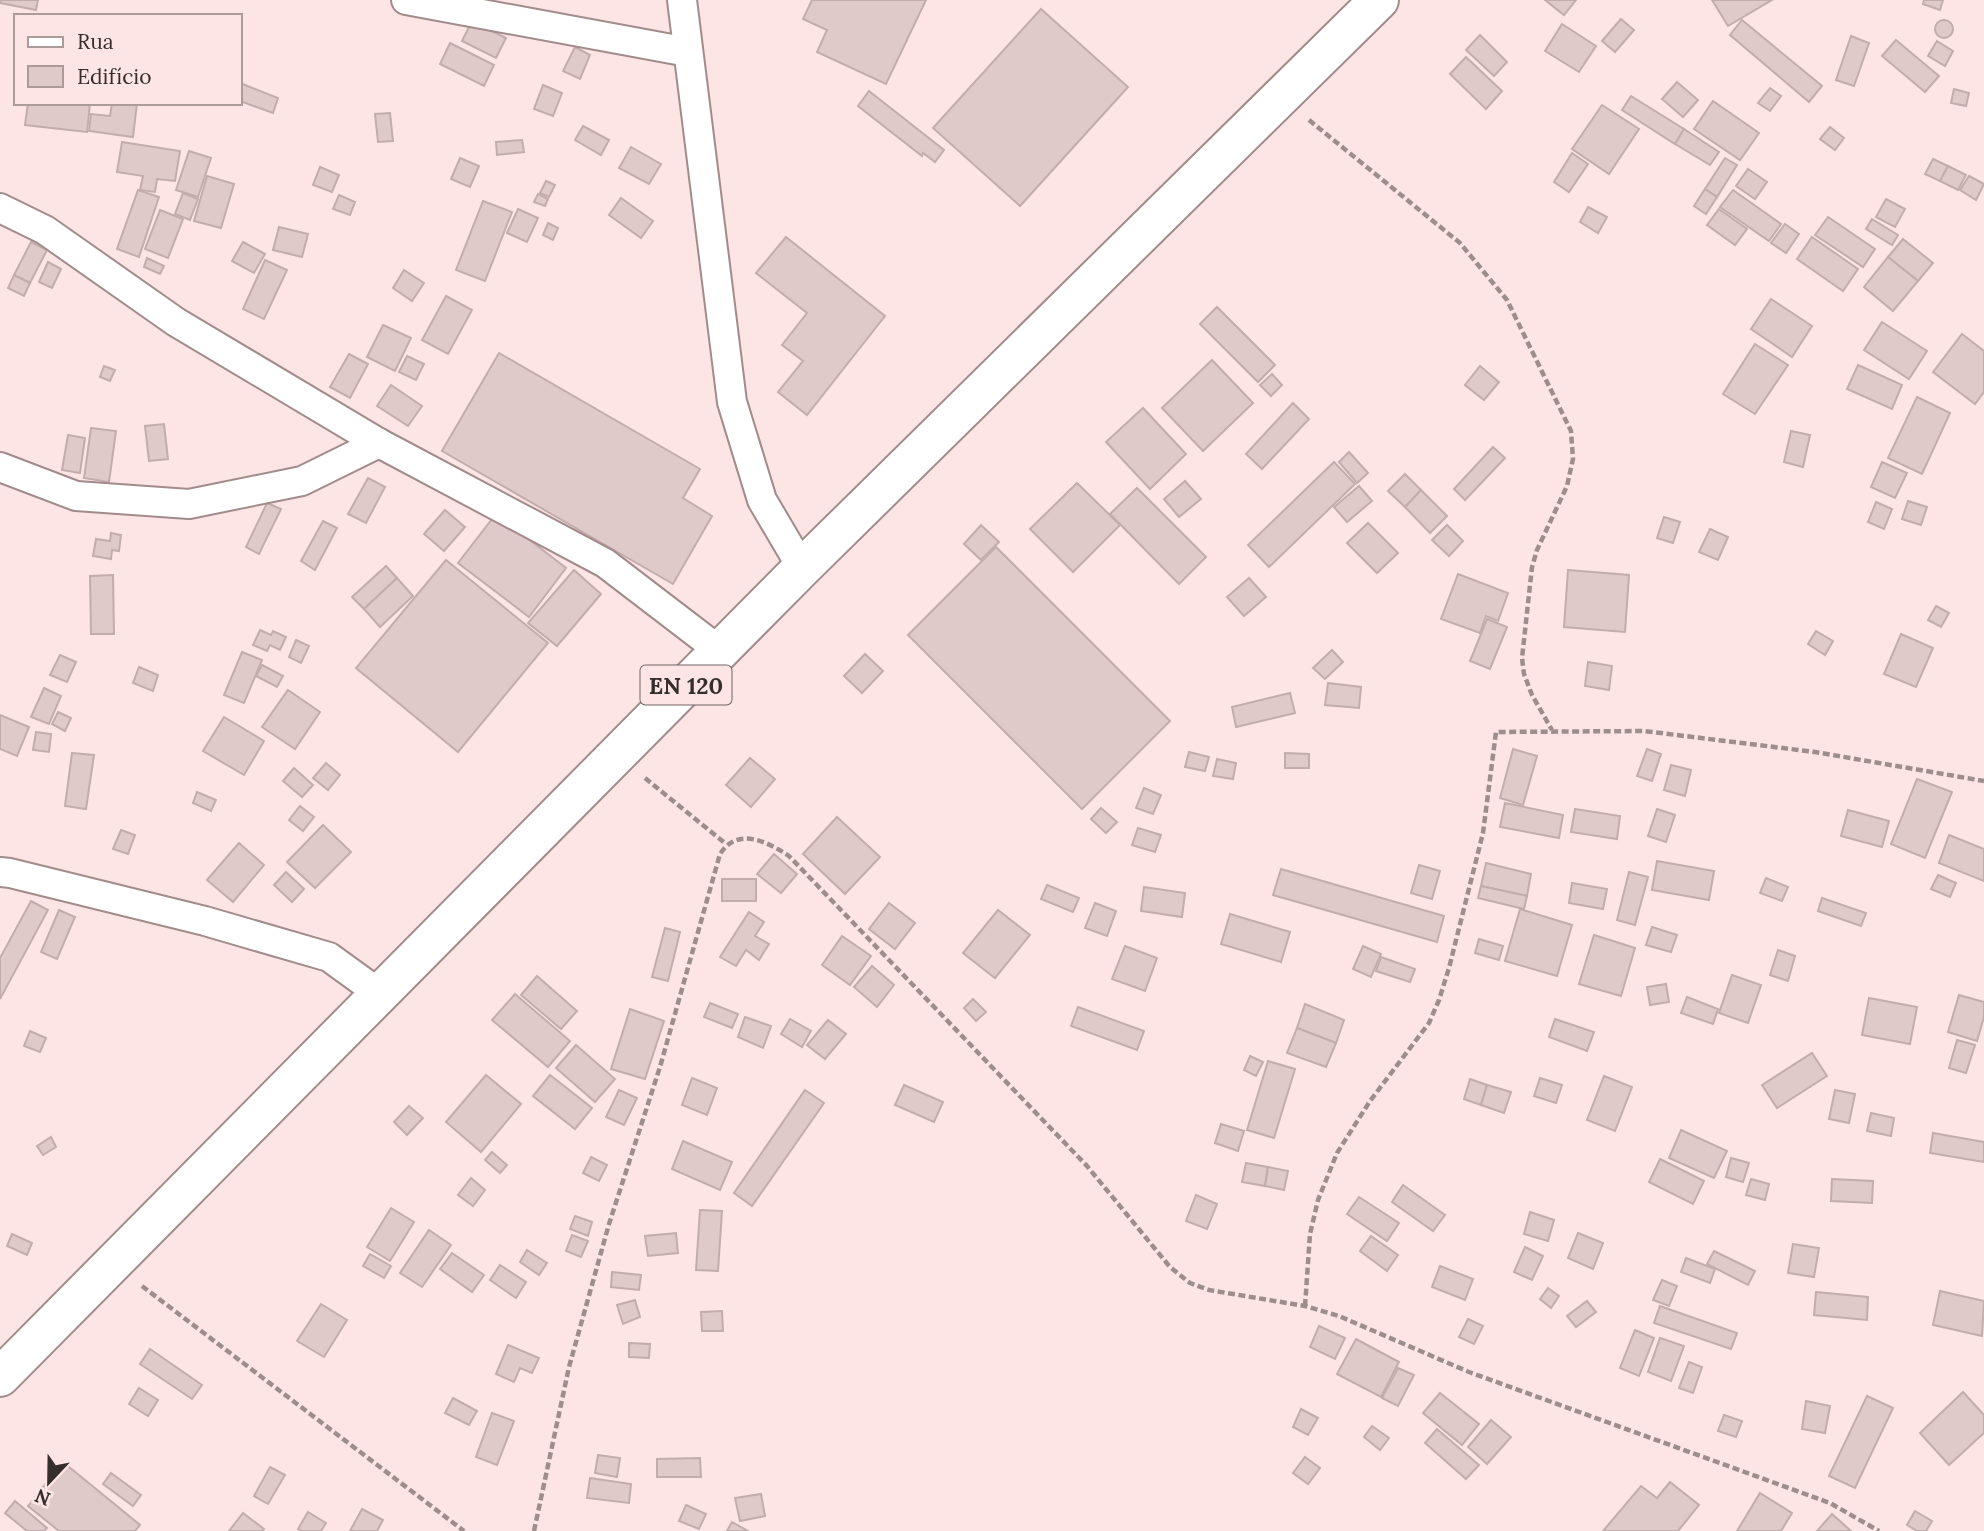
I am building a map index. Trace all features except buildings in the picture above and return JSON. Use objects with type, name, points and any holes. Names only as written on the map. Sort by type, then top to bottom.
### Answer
[{"type":"main road","name":"EN 120","points":[[0,1377],[802,568],[1380,0]]},
{"type":"street","points":[[406,0],[688,52]]},
{"type":"street","points":[[682,0],[732,402],[762,500],[802,568]]},
{"type":"street","points":[[0,208],[45,230],[176,322],[379,443],[605,563],[720,651]]},
{"type":"street","points":[[0,467],[76,496],[189,504],[302,481],[379,443]]},
{"type":"street","points":[[0,872],[205,921],[329,957],[380,994]]},
{"type":"path","points":[[1282,98],[1460,243],[1507,300],[1571,430],[1573,459],[1567,486],[1532,566],[1522,658],[1524,674],[1532,695],[1553,731]]},
{"type":"path","points":[[1305,1306],[1310,1234],[1318,1200],[1337,1153],[1370,1101],[1422,1034],[1439,1000],[1483,832],[1496,732],[1644,731],[1815,752],[1984,781]]},
{"type":"path","points":[[617,755],[726,844]]},
{"type":"path","points":[[534,1531],[569,1367],[609,1224],[660,1067],[720,854],[726,844],[739,839],[754,839],[772,844],[789,856],[1087,1166],[1170,1267],[1190,1283],[1209,1290],[1305,1306],[1339,1317],[1469,1372],[1830,1503],[1880,1531]]},
{"type":"path","points":[[113,1264],[464,1531]]}]
